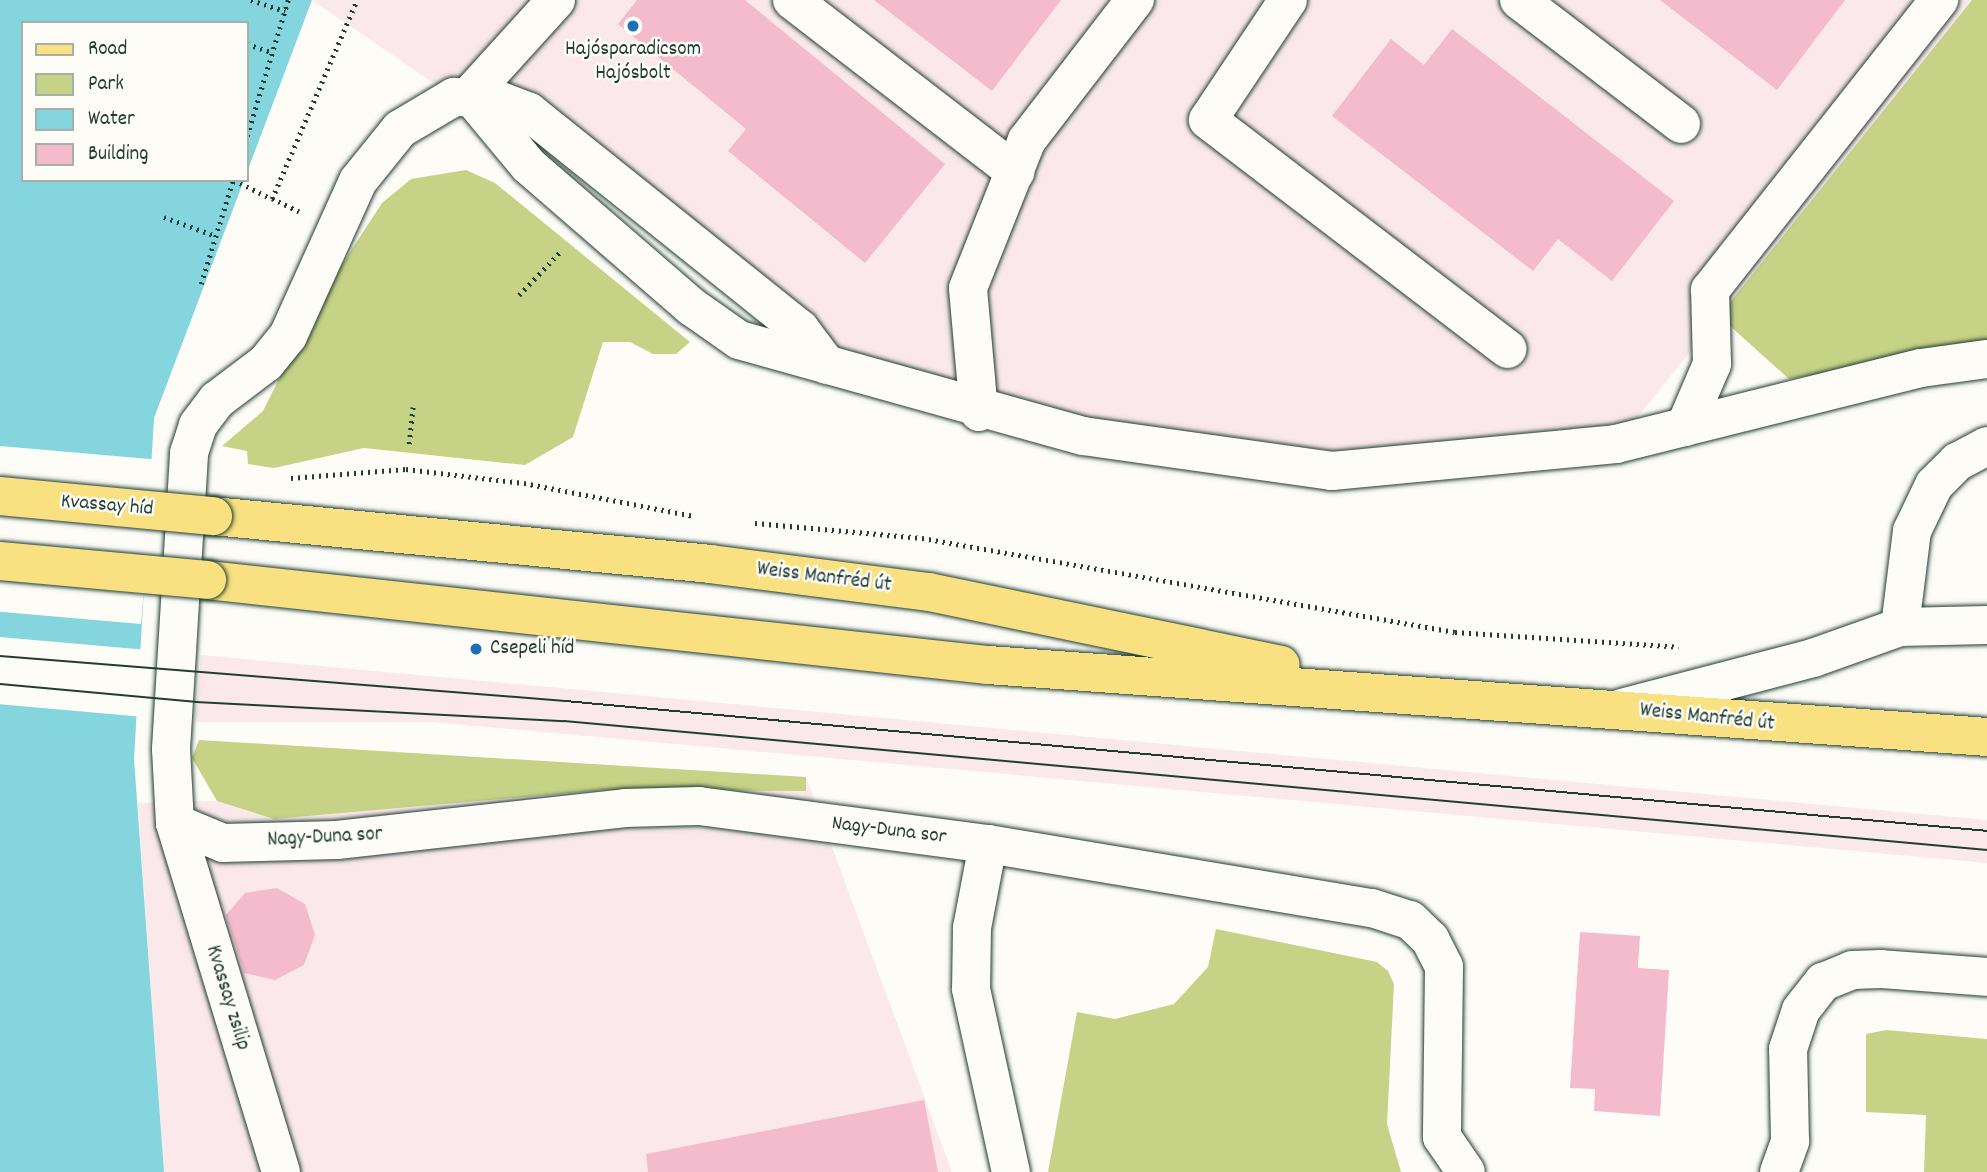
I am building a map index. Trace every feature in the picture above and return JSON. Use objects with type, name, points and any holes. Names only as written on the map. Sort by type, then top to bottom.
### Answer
[{"type":"main road","name":"Kvassay híd","points":[[0,496],[213,516]]},
{"type":"main road","name":"Weiss Manfréd út","points":[[213,516],[710,564],[929,592],[1427,695]]},
{"type":"main road","name":"Weiss Manfréd út","points":[[0,561],[208,580],[988,665],[1987,737]]},
{"type":"lane","points":[[470,94],[556,0]]},
{"type":"lane","points":[[792,0],[1015,172]]},
{"type":"lane","points":[[979,412],[968,288],[1027,140],[1135,0]]},
{"type":"lane","points":[[1288,0],[1208,120],[1507,349]]},
{"type":"lane","points":[[1519,0],[1681,124]]},
{"type":"lane","points":[[1685,427],[1712,364],[1710,290],[1939,0]]},
{"type":"lane","points":[[470,94],[529,166],[739,340],[979,412],[1083,436],[1332,471],[1616,444],[1921,368],[1987,359]]},
{"type":"lane","points":[[470,94],[529,112],[800,329],[827,366]]},
{"type":"lane","name":"Kvassay zsilip","points":[[281,1172],[175,823],[171,749],[189,453],[198,425],[217,400],[266,363],[288,335],[358,181],[400,129],[454,97],[470,94]]},
{"type":"lane","points":[[1900,627],[1912,531],[1934,485],[1957,462],[1987,446]]},
{"type":"lane","points":[[1620,709],[1813,658],[1900,627],[1987,625]]},
{"type":"lane","name":"Nagy-Duna sor","points":[[175,823],[223,842],[337,840],[625,808],[699,806],[988,844],[1371,908],[1410,920],[1430,939],[1444,967],[1438,1101],[1442,1137],[1466,1172]]},
{"type":"lane","points":[[988,844],[972,928],[971,989],[1011,1172]]},
{"type":"lane","points":[[1779,1172],[1790,1141],[1788,1049],[1801,1010],[1823,982],[1852,970],[1881,969],[1987,977]]},
{"type":"path","points":[[251,0],[285,11]]},
{"type":"path","points":[[248,133],[288,0]]},
{"type":"path","points":[[272,199],[357,0]]},
{"type":"path","points":[[248,44],[272,52]]},
{"type":"path","points":[[201,284],[232,182]]},
{"type":"path","points":[[237,182],[334,231]]},
{"type":"path","points":[[164,217],[216,236]]},
{"type":"path","points":[[519,295],[590,219]]},
{"type":"path","points":[[409,444],[413,407]]},
{"type":"path","points":[[281,479],[406,469],[524,483],[702,518]]},
{"type":"path","points":[[743,522],[936,540],[1455,632],[1685,647]]},
{"type":"shaded area","points":[[312,0],[1972,0],[1616,444],[1332,471],[827,365],[529,112],[454,97]]},
{"type":"shaded area","points":[[201,655],[1987,820],[1987,863],[433,722],[195,722]]},
{"type":"shaded area","points":[[806,777],[952,1172],[164,1172],[138,803],[217,801],[274,819],[604,790],[806,791]]},
{"type":"green space","points":[[1972,0],[1987,0],[1987,346],[1789,379],[1719,316]]},
{"type":"green space","points":[[466,170],[495,183],[690,342],[676,354],[653,354],[630,342],[603,342],[573,437],[525,465],[364,448],[274,468],[248,464],[247,451],[222,446],[263,411],[317,303],[382,203],[411,179]]},
{"type":"green space","points":[[199,740],[806,777],[806,791],[604,790],[274,819],[217,801],[192,758]]},
{"type":"green space","points":[[1216,929],[1377,962],[1388,971],[1394,984],[1387,1124],[1401,1172],[1048,1172],[1077,1012],[1115,1019],[1174,1004],[1208,967]]},
{"type":"green space","points":[[1886,1030],[1987,1039],[1987,1172],[1924,1172],[1926,1115],[1866,1112],[1866,1034]]},
{"type":"water","points":[[0,0],[312,0],[248,169],[248,21],[21,21],[21,182],[243,182],[154,418],[134,759],[164,1172],[0,1172]]},
{"type":"pier","points":[[0,446],[155,460],[141,624],[0,612]]},
{"type":"pier","points":[[0,637],[144,650],[139,716],[0,704]]},
{"type":"building","points":[[637,0],[745,0],[945,164],[865,263],[728,151],[746,129],[618,24]]},
{"type":"building","points":[[874,0],[1061,0],[992,91]]},
{"type":"building","points":[[1660,0],[1845,0],[1777,90]]},
{"type":"building","points":[[1452,29],[1674,201],[1612,281],[1558,239],[1533,271],[1332,116],[1391,39],[1424,65]]},
{"type":"building","points":[[277,888],[305,904],[315,935],[304,965],[275,980],[244,973],[226,915],[245,893]]},
{"type":"building","points":[[1580,932],[1640,936],[1638,968],[1669,970],[1660,1116],[1594,1111],[1595,1089],[1570,1088]]},
{"type":"building","points":[[924,1100],[938,1172],[648,1172],[646,1154]]},
{"type":"tram line","points":[[0,656],[565,701],[1987,831]]},
{"type":"tram line","points":[[0,684],[197,702],[564,721],[1987,850]]},
{"type":"place","name":"Hajósparadicsom Hajósbolt","points":[[633,26]]},
{"type":"place","name":"Csepeli híd","points":[[476,649]]}]
